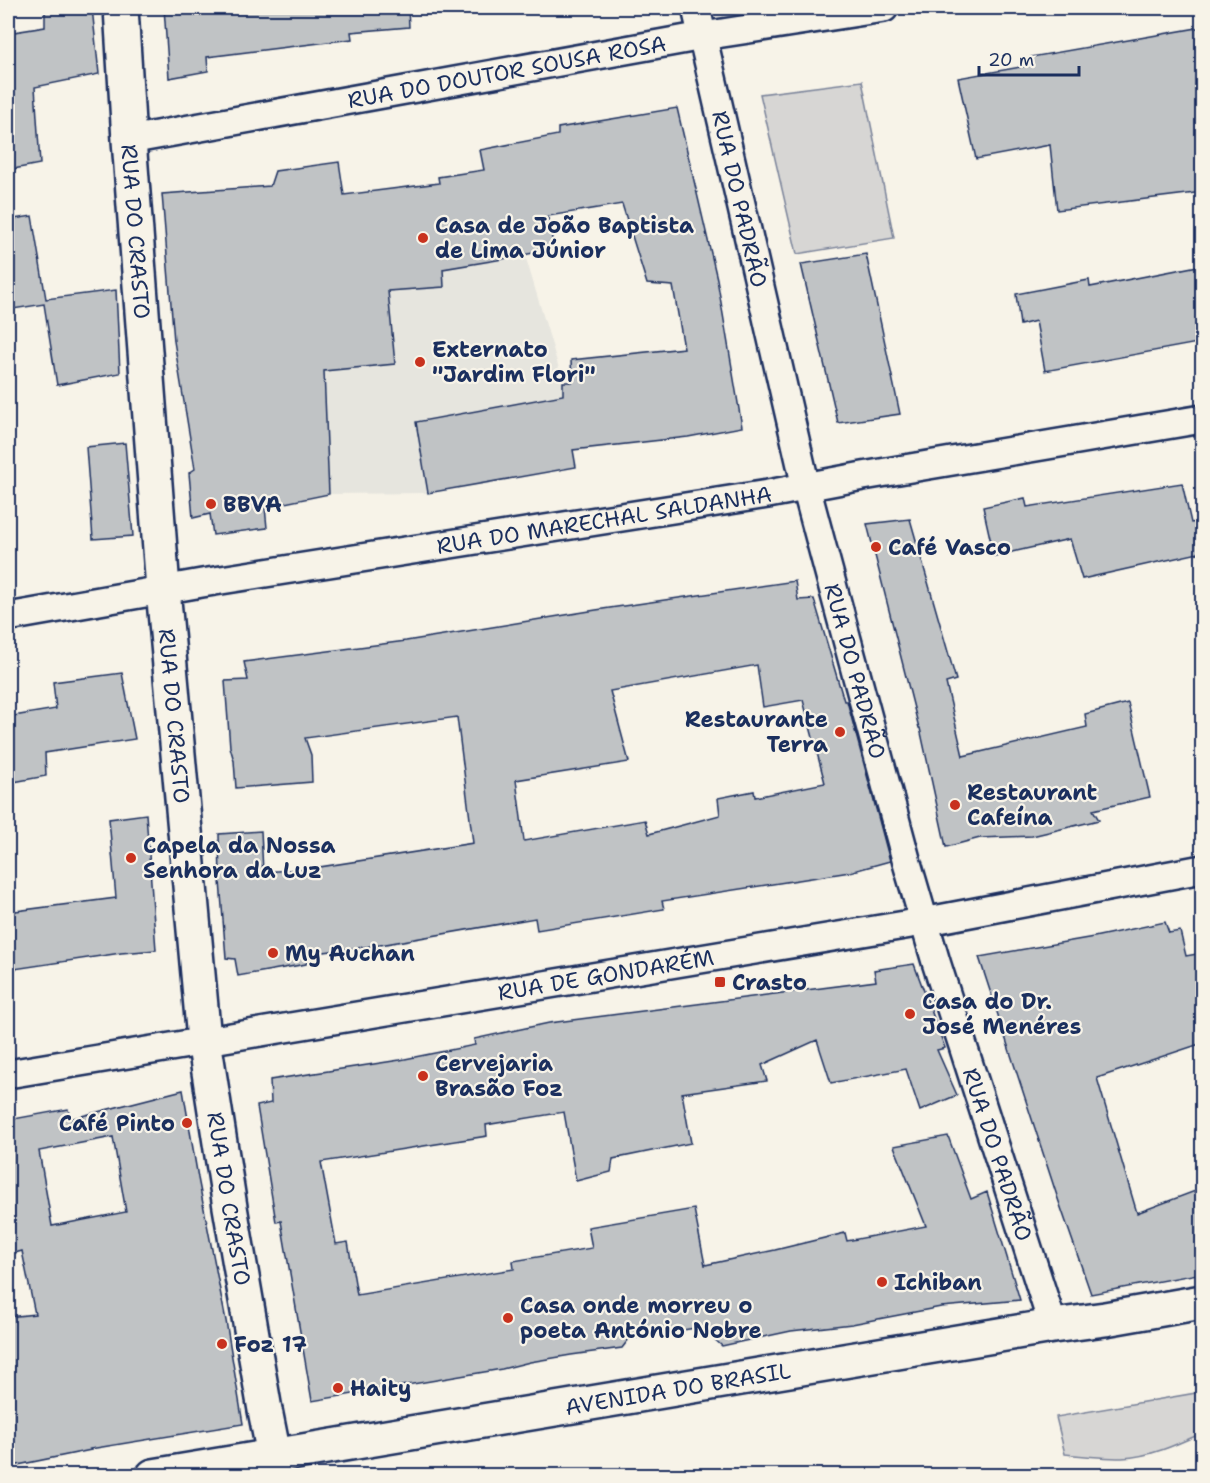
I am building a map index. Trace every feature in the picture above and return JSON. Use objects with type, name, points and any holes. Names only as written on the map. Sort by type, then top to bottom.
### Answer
[{"type":"street","name":"RUA DO CRASTO","points":[[121,8],[163,589],[204,1040],[236,1241],[274,1455]]},
{"type":"street","name":"RUA DO PADRÃO","points":[[696,8],[806,487],[923,922],[1053,1326]]},
{"type":"street","name":"RUA DO DOUTOR SOUSA ROSA","points":[[129,140],[703,36],[884,8]]},
{"type":"street","name":"RUA DO MARECHAL SALDANHA","points":[[8,617],[163,589],[806,487],[1203,420]]},
{"type":"street","name":"RUA DE GONDARÉM","points":[[8,1074],[923,922],[1203,869]]},
{"type":"street","name":"AVENIDA DO BRASIL","points":[[153,1476],[1203,1302]]},
{"type":"shaded area","points":[[862,81],[894,238],[797,254],[760,94]]},
{"type":"shaded area","name":"Externato \"Jardim Flori\"","points":[[525,255],[563,382],[563,395],[416,422],[428,493],[329,494],[295,500],[281,342],[387,280]]},
{"type":"shaded area","points":[[1202,1392],[1202,1433],[1164,1449],[1132,1457],[1108,1458],[1065,1454],[1056,1417]]},
{"type":"building","points":[[45,8],[92,8],[99,74],[35,87],[40,164],[8,170],[8,33],[45,27]]},
{"type":"building","points":[[164,8],[408,8],[409,27],[351,32],[352,39],[207,57],[208,71],[169,78]]},
{"type":"building","points":[[1203,27],[1203,192],[1057,210],[1050,145],[976,159],[958,78],[1032,65],[1031,57]]},
{"type":"building","points":[[677,108],[717,279],[742,427],[688,437],[573,450],[576,467],[428,493],[416,422],[563,395],[563,382],[572,382],[571,360],[684,348],[673,286],[647,284],[622,204],[548,216],[554,249],[443,269],[444,287],[388,291],[395,364],[324,371],[329,494],[265,507],[267,528],[213,535],[210,514],[193,518],[189,473],[195,469],[174,341],[162,194],[270,186],[275,171],[339,162],[344,195],[439,183],[438,177],[484,170],[480,150],[558,135],[558,128]]},
{"type":"building","points":[[32,216],[46,299],[116,290],[120,373],[57,385],[44,304],[13,309],[11,299],[8,299],[8,220]]},
{"type":"building","points":[[866,254],[900,414],[838,423],[801,264]]},
{"type":"building","points":[[1203,265],[1203,342],[1045,371],[1036,321],[1020,325],[1016,294],[1089,280],[1090,287]]},
{"type":"building","points":[[125,443],[133,536],[93,539],[86,447]]},
{"type":"building","points":[[1182,483],[1191,523],[1203,521],[1203,552],[1082,579],[1070,539],[994,556],[983,507],[1025,498],[1027,507]]},
{"type":"building","points":[[910,519],[956,680],[946,683],[963,756],[1087,727],[1085,714],[1128,703],[1150,797],[1093,810],[1099,820],[1032,836],[980,838],[946,847],[920,728],[867,524]]},
{"type":"building","points":[[795,581],[798,600],[814,599],[844,701],[847,701],[890,861],[850,872],[662,901],[664,909],[537,930],[535,918],[380,945],[308,954],[306,964],[238,976],[235,959],[226,958],[219,834],[261,831],[263,872],[320,868],[473,843],[457,717],[305,738],[311,755],[312,782],[236,788],[225,681],[248,680],[244,662],[406,641]],"holes":[[[757,665],[763,707],[803,700],[825,783],[755,797],[754,791],[718,798],[720,815],[649,834],[645,820],[524,841],[516,780],[629,762],[610,691]]]},
{"type":"building","points":[[122,673],[135,739],[45,753],[46,776],[8,783],[8,717],[56,709],[53,682]]},
{"type":"building","points":[[146,814],[156,950],[8,970],[8,912],[116,898],[109,819]]},
{"type":"building","points":[[1165,922],[1169,933],[1180,931],[1186,956],[1203,953],[1203,1043],[1097,1078],[1137,1213],[1203,1188],[1203,1273],[1091,1294],[979,957]]},
{"type":"building","points":[[914,964],[945,1048],[937,1050],[957,1095],[920,1111],[906,1069],[831,1083],[817,1040],[762,1065],[767,1081],[682,1093],[691,1143],[613,1159],[611,1172],[576,1181],[564,1112],[486,1125],[487,1136],[321,1162],[336,1244],[348,1242],[357,1295],[514,1269],[513,1261],[592,1248],[588,1227],[694,1209],[705,1265],[845,1233],[847,1241],[926,1226],[894,1146],[948,1136],[971,1199],[987,1192],[1020,1300],[941,1307],[852,1324],[791,1331],[722,1346],[701,1327],[629,1339],[622,1348],[312,1401],[281,1221],[276,1222],[257,1106],[271,1103],[270,1080],[400,1060],[475,1045],[474,1039],[549,1023],[876,981],[874,970]]},
{"type":"building","points":[[183,1090],[243,1424],[90,1449],[8,1467],[8,1317],[35,1314],[22,1251],[8,1255],[8,1120],[68,1109],[70,1119]],"holes":[[[113,1137],[126,1212],[52,1226],[39,1151]]]},
{"type":"place","name":"Casa de João Baptista de Lima Júnior","points":[[423,238]]},
{"type":"place","name":"Externato \"Jardim Flori\"","points":[[420,362]]},
{"type":"place","name":"BBVA","points":[[211,504]]},
{"type":"place","name":"Café Vasco","points":[[876,547]]},
{"type":"place","name":"Restaurante Terra","points":[[840,732]]},
{"type":"place","name":"Restaurant Cafeína","points":[[955,805]]},
{"type":"place","name":"Capela da Nossa Senhora da Luz","points":[[131,858]]},
{"type":"place","name":"My Auchan","points":[[273,953]]},
{"type":"place","name":"Crasto","points":[[720,982]]},
{"type":"place","name":"Casa do Dr. José Menéres","points":[[910,1014]]},
{"type":"place","name":"Cervejaria Brasão Foz","points":[[423,1076]]},
{"type":"place","name":"Café Pinto","points":[[187,1123]]},
{"type":"place","name":"Ichiban","points":[[882,1282]]},
{"type":"place","name":"Casa onde morreu o poeta António Nobre","points":[[508,1318]]},
{"type":"place","name":"Foz 17","points":[[222,1344]]},
{"type":"place","name":"Haity","points":[[338,1388]]}]
